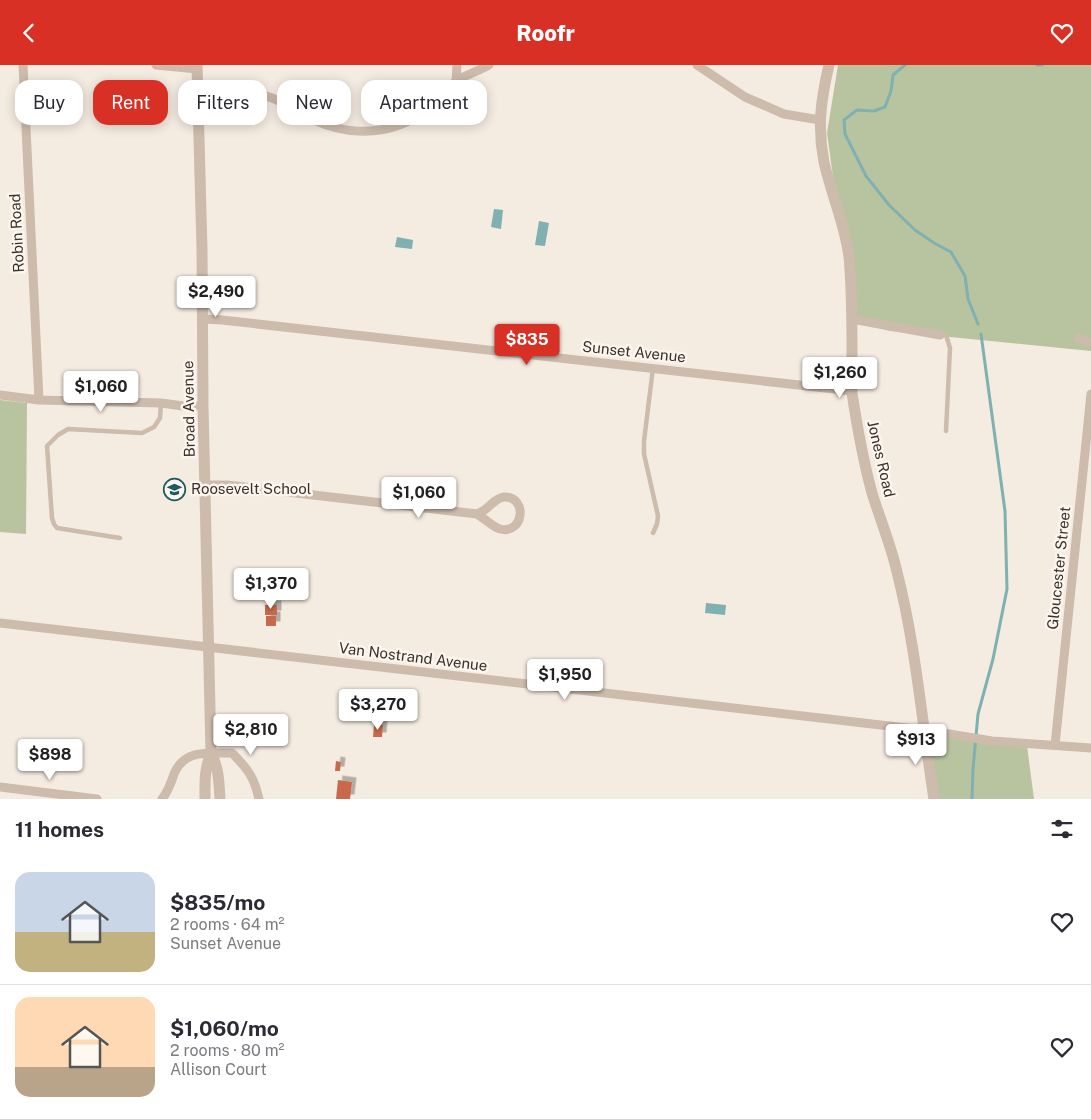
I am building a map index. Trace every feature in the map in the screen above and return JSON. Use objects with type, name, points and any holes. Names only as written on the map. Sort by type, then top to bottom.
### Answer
[{"type":"street","name":"Robin Road","points":[[23,65],[39,399]]},
{"type":"street","points":[[156,65],[197,67]]},
{"type":"street","points":[[456,80],[457,65]]},
{"type":"street","points":[[458,80],[489,65]]},
{"type":"street","points":[[697,65],[745,97],[776,111],[820,120]]},
{"type":"street","name":"Jones Road","points":[[829,65],[822,97],[820,135],[824,162],[846,237],[849,257],[852,319],[852,391],[863,455],[873,494],[886,531],[906,611],[934,799]]},
{"type":"street","name":"Broad Avenue","points":[[197,67],[197,80]]},
{"type":"street","points":[[267,96],[316,121],[349,131],[386,129],[400,125]]},
{"type":"street","name":"Broad Avenue","points":[[198,125],[212,753],[217,766],[220,799]]},
{"type":"street","name":"Sunset Avenue","points":[[203,319],[852,391]]},
{"type":"street","points":[[852,319],[940,335]]},
{"type":"street","points":[[1078,339],[1091,342]]},
{"type":"street","name":"Gloucester Street","points":[[1054,745],[1091,394]]},
{"type":"street","points":[[0,395],[39,399],[203,406]]},
{"type":"street","points":[[205,485],[227,485],[477,514],[496,528],[505,530],[518,523],[521,513],[514,500],[504,497],[477,514]]},
{"type":"street","name":"Van Nostrand Avenue","points":[[0,623],[924,730],[983,740],[1091,749]]},
{"type":"street","points":[[162,799],[167,792],[176,769],[182,762],[190,756],[212,753],[232,753],[251,775],[259,799]]},
{"type":"street","name":"Broad Avenue","points":[[205,799],[204,774],[212,753]]},
{"type":"street","points":[[0,787],[97,799]]},
{"type":"lane","points":[[940,335],[946,335],[950,348],[946,431]]},
{"type":"lane","points":[[652,533],[657,524],[658,516],[644,454],[644,441],[653,368]]},
{"type":"lane","points":[[120,538],[57,528],[52,518],[47,446],[58,435],[68,429],[142,433],[154,427],[160,418],[161,403]]},
{"type":"green space","points":[[838,65],[1091,65],[1091,351],[890,331],[853,322],[827,133]]},
{"type":"green space","points":[[0,400],[27,403],[26,534],[0,532]]},
{"type":"green space","points":[[921,731],[1027,746],[1034,799],[934,799]]},
{"type":"water","points":[[494,209],[503,210],[501,229],[491,227]]},
{"type":"water","points":[[539,221],[549,223],[545,246],[535,245]]},
{"type":"water","points":[[397,237],[413,240],[412,249],[395,247]]},
{"type":"water","points":[[706,603],[726,605],[725,615],[705,613]]},
{"type":"building","points":[[286,589],[287,599],[277,599],[277,590]]},
{"type":"building","points":[[265,605],[277,605],[277,615],[265,615]]},
{"type":"building","points":[[266,616],[276,616],[276,626],[266,626]]},
{"type":"building","points":[[374,725],[383,725],[382,737],[373,737]]},
{"type":"building","points":[[336,761],[341,762],[340,771],[335,771]]},
{"type":"building","points":[[338,780],[352,782],[350,799],[336,799]]},
{"type":"waterway","points":[[905,65],[893,75],[891,91],[885,107],[874,111],[857,110],[844,120],[845,134],[866,176],[889,205],[915,230],[951,252],[965,276],[968,299],[978,324]]},
{"type":"waterway","points":[[1037,65],[1042,65]]},
{"type":"waterway","points":[[972,799],[978,714],[993,659],[1007,589],[1005,511],[981,334]]},
{"type":"place","name":"Roosevelt School","points":[[175,489]]}]
